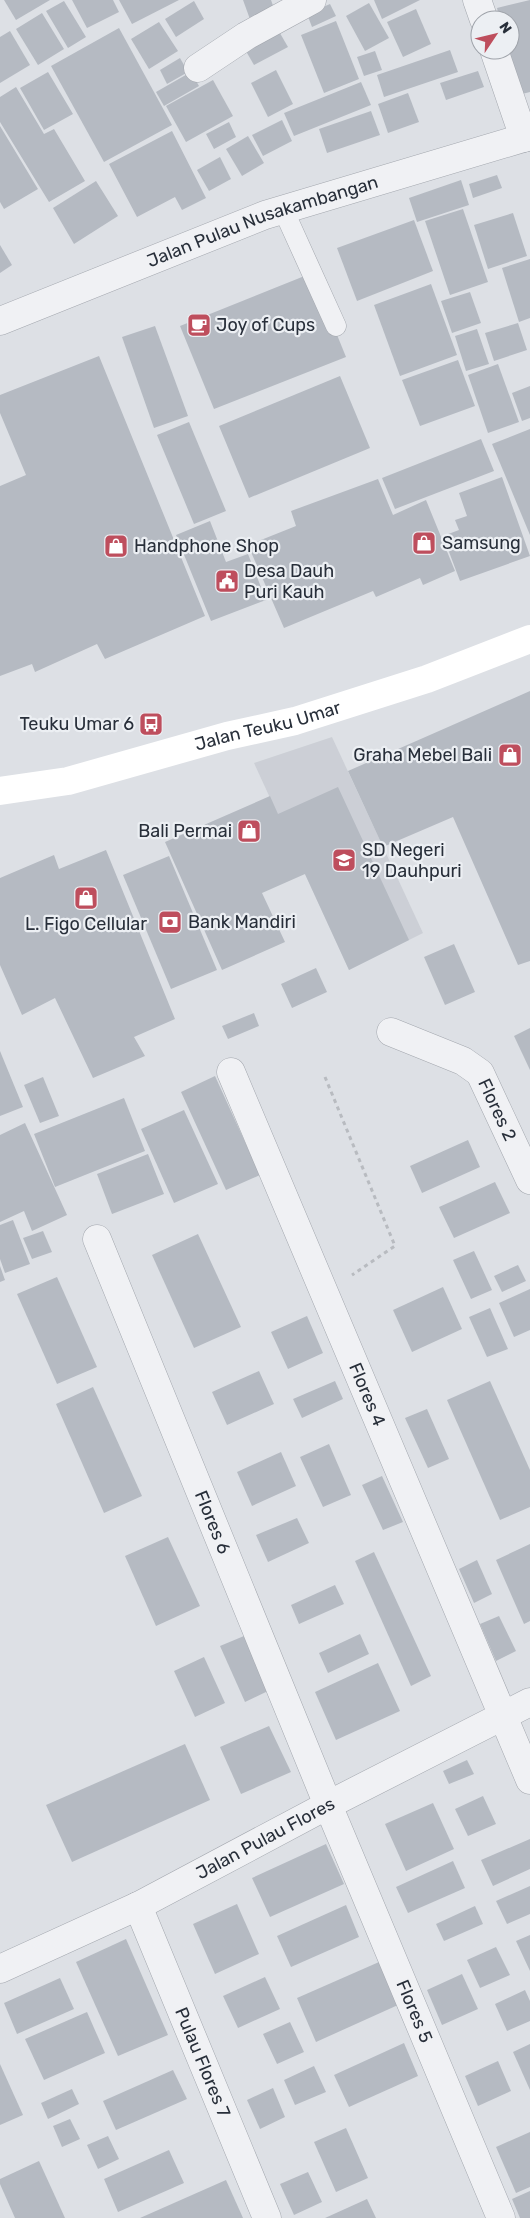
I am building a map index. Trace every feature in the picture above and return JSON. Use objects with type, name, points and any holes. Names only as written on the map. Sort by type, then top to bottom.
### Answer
[{"type":"main road","name":"Jalan Teuku Umar","points":[[0,791],[68,781],[227,736],[295,721],[427,679],[530,639]]},
{"type":"street","points":[[198,68],[246,36],[312,0]]},
{"type":"street","points":[[498,60],[527,137]]},
{"type":"street","name":"Jalan Pulau Nusakambangan","points":[[0,321],[282,210],[527,137]]},
{"type":"street","name":"Flores 2","points":[[392,1032],[463,1061],[480,1073],[530,1180]]},
{"type":"street","name":"Flores 4","points":[[231,1072],[530,1780]]},
{"type":"street","name":"Flores 6","points":[[97,1239],[328,1805]]},
{"type":"street","name":"Jalan Pulau Flores","points":[[0,1969],[138,1906],[328,1805],[530,1702]]},
{"type":"street","name":"Flores 5","points":[[328,1805],[501,2218]]},
{"type":"street","name":"Pulau Flores 7","points":[[138,1906],[267,2218]]},
{"type":"lane","points":[[282,210],[336,326]]},
{"type":"path","points":[[324,1293],[395,1246],[325,1077]]},
{"type":"shaded area","name":"SD Negeri 19 Dauhpuri","points":[[332,737],[423,933],[349,970],[254,763]]},
{"type":"building","points":[[4,0],[50,0],[16,20]]},
{"type":"building","points":[[72,0],[113,0],[119,12],[87,28]]},
{"type":"building","points":[[119,0],[179,0],[132,24]]},
{"type":"building","points":[[243,0],[271,0],[276,14],[251,22]]},
{"type":"building","points":[[374,0],[420,0],[382,19]]},
{"type":"building","points":[[530,0],[530,92],[518,95],[509,60],[520,60],[520,10],[498,10],[497,8]]},
{"type":"building","points":[[64,1],[86,37],[68,48],[46,11]]},
{"type":"building","points":[[194,1],[204,19],[176,37],[165,19]]},
{"type":"building","points":[[369,3],[389,38],[365,51],[346,16]]},
{"type":"building","points":[[330,4],[336,16],[312,27],[307,14]]},
{"type":"building","points":[[416,9],[431,44],[403,57],[387,22]]},
{"type":"building","points":[[42,13],[64,49],[38,65],[16,29]]},
{"type":"building","points":[[336,21],[359,79],[324,93],[301,35]]},
{"type":"building","points":[[159,22],[178,51],[149,69],[131,39]]},
{"type":"building","points":[[119,28],[172,125],[104,162],[51,66]]},
{"type":"building","points":[[277,28],[288,47],[254,65],[243,46]]},
{"type":"building","points":[[10,31],[30,65],[0,83],[0,37]]},
{"type":"building","points":[[450,50],[458,72],[384,97],[377,75]]},
{"type":"building","points":[[375,51],[382,70],[364,76],[357,57]]},
{"type":"building","points":[[180,58],[188,72],[167,84],[160,70]]},
{"type":"building","points":[[276,70],[293,104],[268,117],[251,83]]},
{"type":"building","points":[[478,71],[484,87],[446,100],[440,83]]},
{"type":"building","points":[[48,72],[73,114],[44,130],[20,88]]},
{"type":"building","points":[[191,72],[199,86],[164,106],[156,92]]},
{"type":"building","points":[[213,80],[233,116],[186,142],[166,106]]},
{"type":"building","points":[[361,82],[371,105],[294,136],[284,113]]},
{"type":"building","points":[[16,87],[44,134],[54,129],[85,181],[49,202],[0,122],[0,97]]},
{"type":"building","points":[[408,93],[419,122],[388,133],[378,104]]},
{"type":"building","points":[[371,111],[380,135],[327,153],[319,129]]},
{"type":"building","points":[[282,120],[292,141],[263,156],[252,135]]},
{"type":"building","points":[[229,122],[236,137],[214,149],[206,134]]},
{"type":"building","points":[[0,126],[38,189],[4,209],[0,202]]},
{"type":"building","points":[[172,131],[206,198],[182,210],[175,197],[137,217],[109,164]]},
{"type":"building","points":[[248,136],[264,163],[242,176],[226,149]]},
{"type":"building","points":[[220,157],[231,179],[209,191],[197,170]]},
{"type":"building","points":[[497,175],[502,188],[473,198],[469,184]]},
{"type":"building","points":[[461,180],[469,205],[417,222],[409,198]]},
{"type":"building","points":[[96,181],[118,216],[74,244],[53,208]]},
{"type":"building","points":[[463,209],[488,282],[450,295],[425,221]]},
{"type":"building","points":[[513,213],[527,256],[488,269],[474,225]]},
{"type":"building","points":[[414,220],[433,271],[357,301],[337,248]]},
{"type":"building","points":[[0,245],[12,265],[0,273]]},
{"type":"building","points":[[530,259],[530,318],[519,322],[502,268]]},
{"type":"building","points":[[312,273],[346,357],[214,409],[180,326]]},
{"type":"building","points":[[431,284],[457,355],[400,376],[374,305]]},
{"type":"building","points":[[470,292],[481,323],[452,333],[441,301]]},
{"type":"building","points":[[518,323],[527,350],[494,361],[485,333]]},
{"type":"building","points":[[155,326],[188,416],[154,428],[122,337]]},
{"type":"building","points":[[477,329],[489,364],[466,371],[455,336]]},
{"type":"building","name":"Handphone Shop","points":[[99,356],[205,616],[105,659],[97,644],[35,672],[32,664],[0,676],[0,486],[26,475],[0,413],[0,395]]},
{"type":"building","points":[[458,360],[475,406],[420,426],[402,380]]},
{"type":"building","points":[[498,364],[519,422],[488,433],[468,375]]},
{"type":"building","points":[[340,376],[370,448],[249,498],[219,426]]},
{"type":"building","points":[[530,386],[530,418],[522,421],[512,393]]},
{"type":"building","points":[[189,422],[226,511],[194,524],[157,435]]},
{"type":"building","points":[[530,429],[530,535],[492,444]]},
{"type":"building","points":[[481,439],[494,471],[395,509],[382,478]]},
{"type":"building","points":[[502,477],[530,556],[460,581],[443,536],[459,530],[455,520],[467,516],[459,493]]},
{"type":"building","points":[[378,479],[393,515],[426,500],[455,571],[423,585],[420,578],[376,597],[373,591],[284,628],[248,545],[296,526],[291,511]]},
{"type":"building","name":"Desa Dauh Puri Kauh","points":[[210,521],[226,562],[248,554],[266,600],[211,621],[176,535]]},
{"type":"building","points":[[530,691],[530,961],[518,965],[453,817],[383,847],[348,771]]},
{"type":"building","points":[[338,787],[409,940],[349,970],[305,874],[262,893],[285,942],[222,970],[165,842],[270,796],[278,814]]},
{"type":"building","points":[[106,850],[175,1019],[134,1037],[145,1056],[93,1078],[55,998],[22,1015],[0,965],[0,878],[54,855],[59,869]]},
{"type":"building","name":"Bank Mandiri","points":[[169,856],[217,970],[171,989],[123,875]]},
{"type":"building","points":[[454,944],[475,992],[445,1005],[424,957]]},
{"type":"building","points":[[316,968],[327,992],[292,1008],[281,984]]},
{"type":"building","points":[[254,1013],[259,1026],[228,1039],[222,1026]]},
{"type":"building","points":[[530,1028],[530,1070],[514,1036]]},
{"type":"building","points":[[0,1051],[23,1107],[0,1116]]},
{"type":"building","points":[[215,1076],[260,1175],[226,1190],[181,1092]]},
{"type":"building","points":[[43,1077],[59,1116],[40,1123],[24,1085]]},
{"type":"building","points":[[124,1098],[145,1151],[55,1187],[34,1134]]},
{"type":"building","points":[[184,1110],[218,1184],[174,1203],[141,1129]]},
{"type":"building","points":[[25,1123],[67,1215],[32,1231],[24,1211],[0,1222],[0,1135]]},
{"type":"building","points":[[468,1140],[480,1167],[422,1193],[410,1166]]},
{"type":"building","points":[[148,1154],[164,1194],[112,1214],[97,1174]]},
{"type":"building","points":[[495,1182],[510,1213],[454,1238],[439,1207]]},
{"type":"building","points":[[13,1220],[30,1264],[5,1273],[0,1259],[0,1225]]},
{"type":"building","points":[[43,1231],[52,1252],[32,1259],[23,1238]]},
{"type":"building","points":[[198,1234],[241,1327],[194,1348],[152,1255]]},
{"type":"building","points":[[474,1251],[492,1290],[471,1299],[453,1260]]},
{"type":"building","points":[[518,1265],[526,1281],[502,1292],[494,1276]]},
{"type":"building","points":[[0,1266],[5,1280],[0,1282]]},
{"type":"building","points":[[57,1277],[97,1367],[57,1384],[17,1294]]},
{"type":"building","points":[[443,1287],[462,1329],[412,1352],[393,1310]]},
{"type":"building","points":[[530,1289],[530,1330],[514,1337],[499,1303]]},
{"type":"building","points":[[490,1308],[508,1349],[487,1357],[469,1317]]},
{"type":"building","points":[[307,1316],[323,1353],[288,1369],[271,1332]]},
{"type":"building","points":[[259,1371],[274,1404],[227,1425],[212,1392]]},
{"type":"building","points":[[335,1381],[343,1399],[302,1418],[293,1399]]},
{"type":"building","points":[[490,1381],[530,1470],[530,1507],[500,1520],[447,1400]]},
{"type":"building","points":[[93,1387],[142,1496],[104,1513],[56,1404]]},
{"type":"building","points":[[427,1409],[449,1459],[428,1468],[405,1418]]},
{"type":"building","points":[[329,1444],[351,1495],[323,1507],[300,1457]]},
{"type":"building","points":[[281,1452],[296,1486],[252,1506],[237,1472]]},
{"type":"building","points":[[382,1476],[403,1522],[383,1530],[362,1485]]},
{"type":"building","points":[[297,1518],[309,1543],[268,1562],[256,1535]]},
{"type":"building","points":[[168,1537],[200,1606],[156,1626],[125,1556]]},
{"type":"building","points":[[530,1544],[530,1621],[524,1624],[496,1560]]},
{"type":"building","points":[[374,1552],[431,1676],[411,1686],[355,1561]]},
{"type":"building","points":[[477,1560],[492,1594],[474,1603],[459,1569]]},
{"type":"building","points":[[335,1585],[344,1604],[299,1624],[291,1605]]},
{"type":"building","points":[[499,1616],[516,1651],[496,1661],[480,1624]]},
{"type":"building","points":[[360,1634],[369,1654],[328,1673],[319,1653]]},
{"type":"building","points":[[244,1636],[268,1691],[245,1702],[220,1646]]},
{"type":"building","points":[[204,1657],[225,1703],[195,1717],[174,1671]]},
{"type":"building","points":[[378,1663],[400,1711],[336,1740],[315,1692]]},
{"type":"building","points":[[269,1726],[291,1772],[241,1794],[220,1747]]},
{"type":"building","points":[[185,1744],[210,1800],[72,1862],[46,1805]]},
{"type":"building","points":[[467,1760],[474,1774],[449,1784],[443,1771]]},
{"type":"building","points":[[483,1796],[496,1824],[468,1836],[455,1809]]},
{"type":"building","points":[[433,1803],[454,1849],[406,1871],[385,1824]]},
{"type":"building","points":[[530,1839],[530,1869],[493,1886],[481,1860]]},
{"type":"building","points":[[326,1844],[344,1884],[270,1917],[252,1878]]},
{"type":"building","points":[[453,1861],[465,1888],[408,1913],[396,1887]]},
{"type":"building","points":[[530,1886],[530,1914],[507,1924],[496,1901]]},
{"type":"building","points":[[237,1904],[259,1954],[215,1974],[193,1924]]},
{"type":"building","points":[[346,1905],[359,1937],[291,1967],[277,1936]]},
{"type":"building","points":[[475,1906],[483,1924],[444,1941],[436,1924]]},
{"type":"building","points":[[530,1935],[530,1971],[516,1941]]},
{"type":"building","points":[[126,1939],[168,2035],[118,2056],[76,1962]]},
{"type":"building","points":[[496,1947],[510,1975],[480,1988],[467,1960]]},
{"type":"building","points":[[379,1962],[398,2005],[316,2042],[297,1998]]},
{"type":"building","points":[[462,1974],[478,2009],[442,2025],[427,1990]]},
{"type":"building","points":[[265,1977],[280,2009],[238,2028],[223,1996]]},
{"type":"building","points":[[60,1978],[74,2009],[17,2034],[4,2003]]},
{"type":"building","points":[[525,1990],[530,2001],[530,2021],[507,2031],[495,2004]]},
{"type":"building","points":[[87,2012],[105,2053],[44,2080],[25,2039]]},
{"type":"building","points":[[290,2022],[304,2052],[277,2064],[263,2034]]},
{"type":"building","points":[[404,2043],[418,2076],[349,2107],[334,2075]]},
{"type":"building","points":[[530,2044],[530,2090],[513,2052]]},
{"type":"building","points":[[498,2061],[511,2091],[478,2106],[465,2076]]},
{"type":"building","points":[[0,2064],[23,2115],[0,2125]]},
{"type":"building","points":[[314,2066],[326,2092],[295,2105],[284,2080]]},
{"type":"building","points":[[173,2070],[187,2099],[116,2130],[103,2101]]},
{"type":"building","points":[[273,2088],[285,2117],[260,2129],[247,2100]]},
{"type":"building","points":[[72,2089],[79,2104],[48,2119],[41,2103]]},
{"type":"building","points":[[70,2119],[80,2139],[62,2147],[53,2126]]},
{"type":"building","points":[[346,2128],[368,2178],[336,2192],[314,2142]]},
{"type":"building","points":[[530,2132],[530,2187],[516,2193],[496,2147]]},
{"type":"building","points":[[108,2136],[119,2159],[98,2169],[87,2145]]},
{"type":"building","points":[[169,2150],[184,2183],[118,2212],[104,2179]]},
{"type":"building","points":[[39,2161],[65,2218],[15,2218],[0,2184],[0,2179]]},
{"type":"building","points":[[308,2172],[322,2202],[294,2215],[280,2184]]},
{"type":"building","points":[[226,2180],[243,2218],[140,2218]]},
{"type":"building","points":[[530,2191],[530,2218],[520,2218],[512,2199]]},
{"type":"building","points":[[367,2199],[376,2218],[325,2218]]},
{"type":"place","name":"Joy of Cups","points":[[199,325]]},
{"type":"place","name":"Samsung","points":[[424,543]]},
{"type":"place","name":"Handphone Shop","points":[[116,546]]},
{"type":"place","name":"Desa Dauh Puri Kauh","points":[[227,581]]},
{"type":"place","name":"Teuku Umar 6","points":[[151,724]]},
{"type":"place","name":"Graha Mebel Bali","points":[[510,755]]},
{"type":"place","name":"Bali Permai","points":[[249,831]]},
{"type":"place","name":"SD Negeri 19 Dauhpuri","points":[[344,860]]},
{"type":"place","name":"L. Figo Cellular","points":[[86,898]]},
{"type":"place","name":"Bank Mandiri","points":[[170,922]]}]
